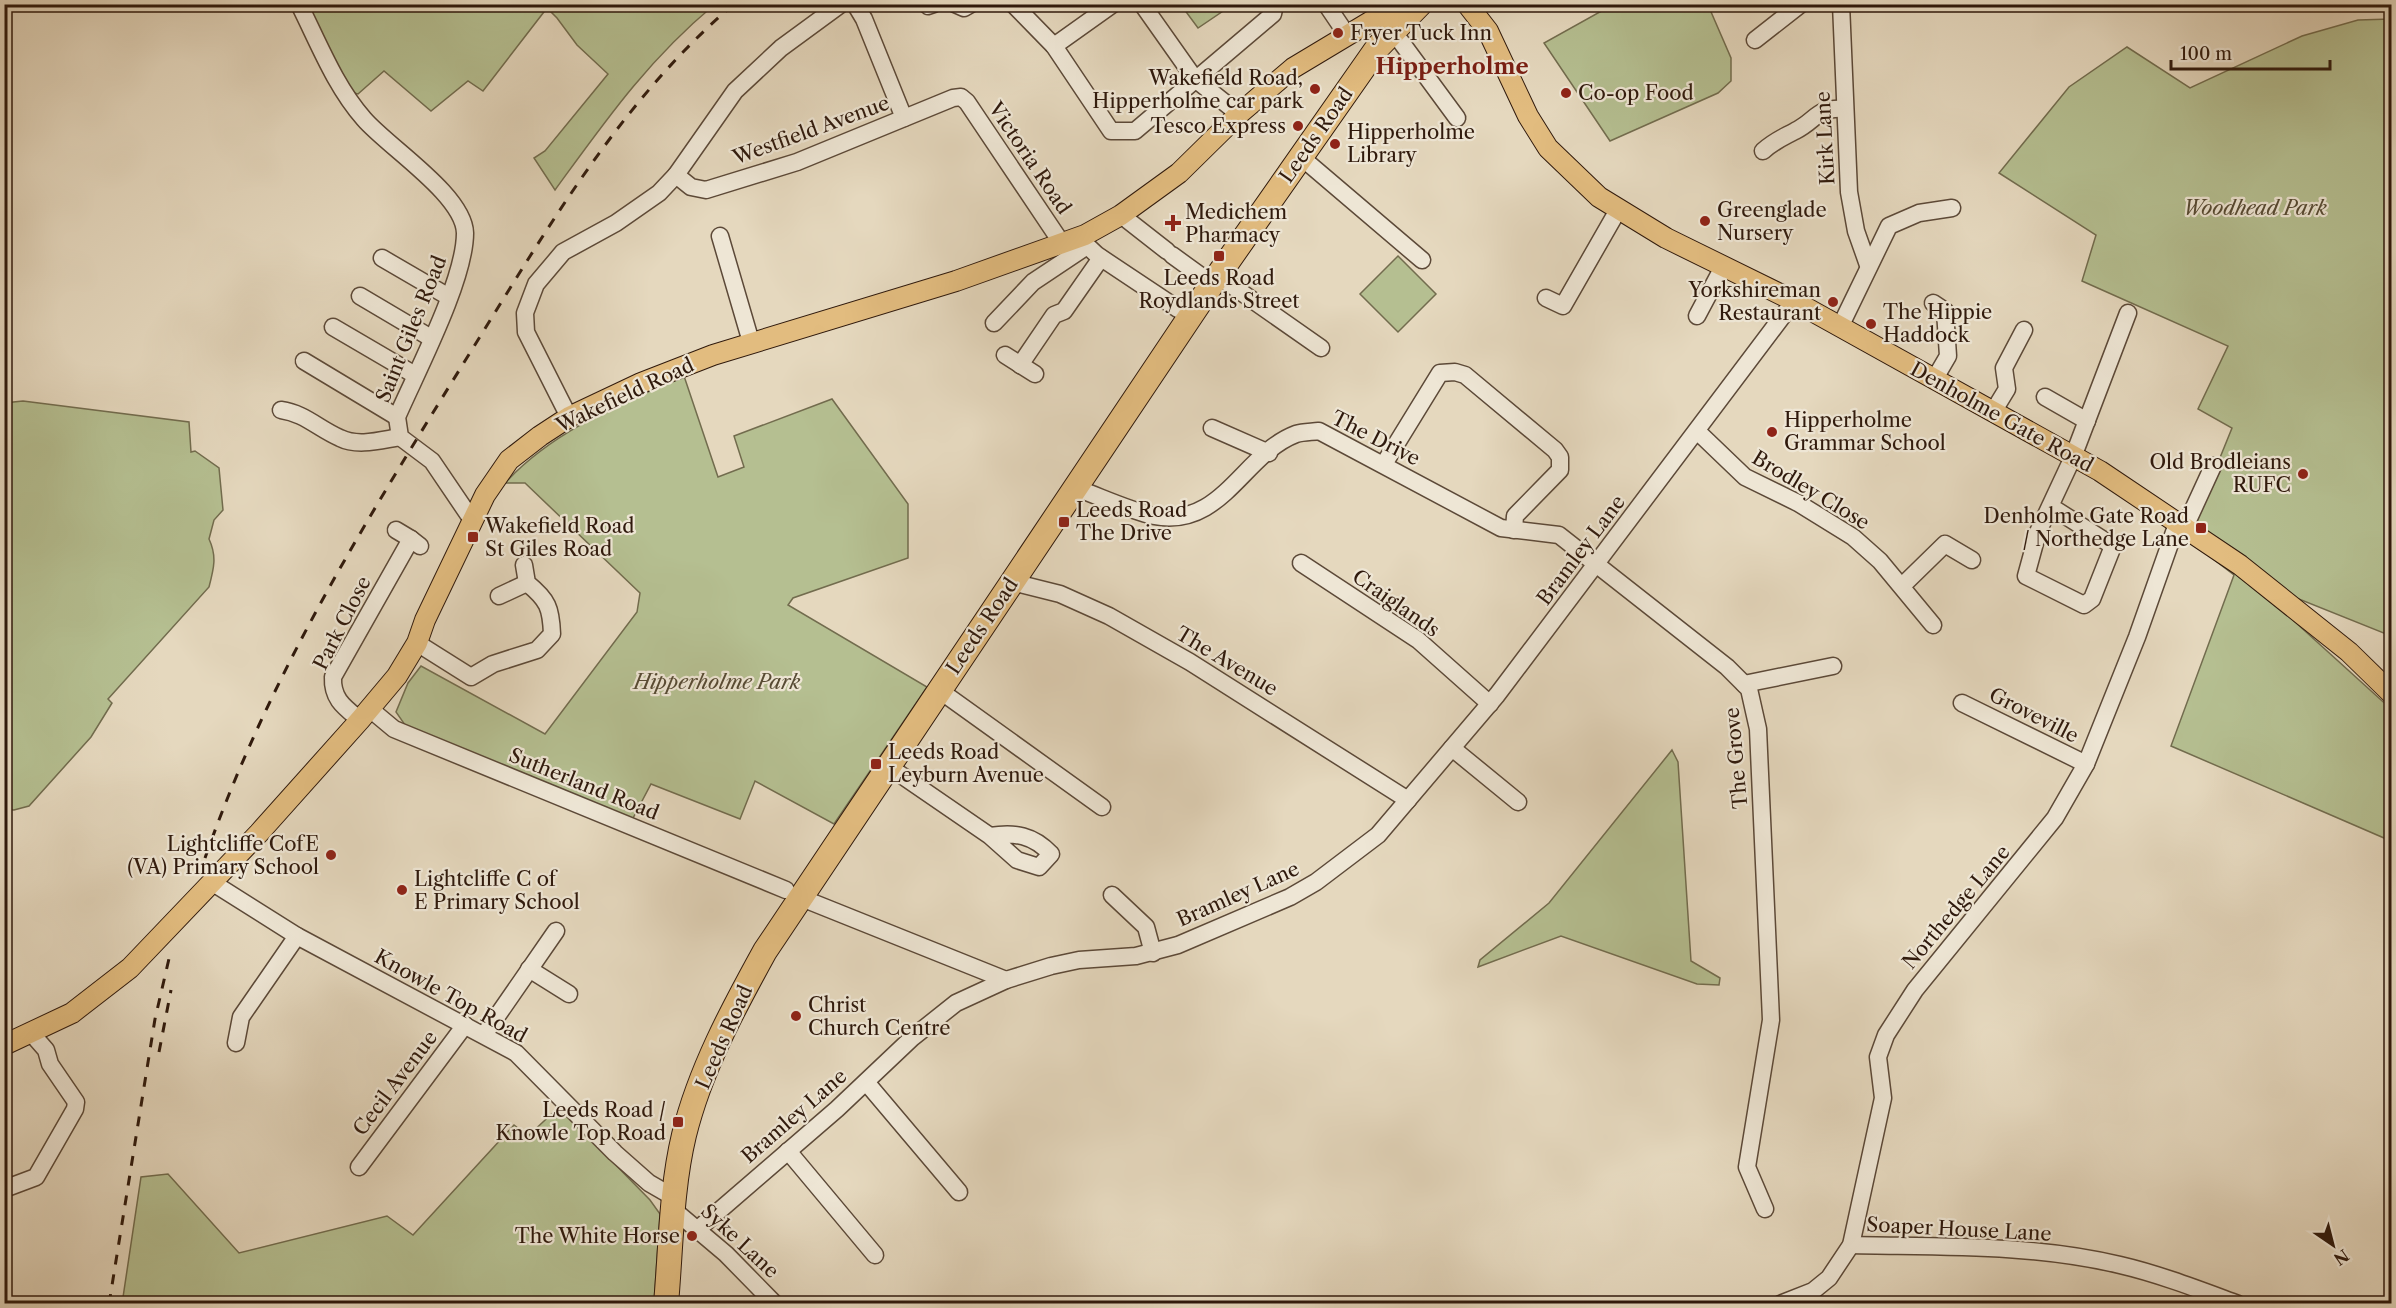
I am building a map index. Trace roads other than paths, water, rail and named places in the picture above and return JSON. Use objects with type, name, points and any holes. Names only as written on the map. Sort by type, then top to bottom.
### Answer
[{"type":"highway","name":"Leeds Road","points":[[666,1304],[684,1135],[705,1073],[730,1016],[793,894],[888,766],[1215,280],[1378,47],[1407,17]]},
{"type":"main road","name":"Denholme Gate Road","points":[[1467,4],[1488,31],[1528,116],[1548,148],[1592,190],[1618,210],[1723,267],[1794,301],[2073,457],[2182,524],[2240,565],[2349,652],[2391,694]]},
{"type":"main road","name":"Wakefield Road","points":[[4,1045],[32,1034],[72,1013],[130,968],[213,883],[365,714],[397,676],[417,643],[485,495],[509,460],[540,436],[570,417],[669,372],[751,342],[1076,243],[1121,215],[1179,173],[1239,114],[1293,68],[1377,17],[1407,17]]},
{"type":"street","name":"Saint Giles Road","points":[[299,4],[344,96],[391,146],[422,168],[451,203],[465,230],[463,257],[397,417],[400,437]]},
{"type":"street","points":[[570,417],[526,332],[525,313],[536,284],[563,252],[616,223],[659,193],[676,175],[735,91],[781,48],[841,4]]},
{"type":"street","points":[[855,4],[864,19],[904,118]]},
{"type":"street","points":[[955,4],[964,8],[971,4]]},
{"type":"street","points":[[1013,4],[1054,46],[1111,131],[1135,131],[1273,14],[1275,4]]},
{"type":"street","points":[[1054,46],[1113,4]]},
{"type":"street","points":[[1142,4],[1195,79],[1239,114]]},
{"type":"street","points":[[1326,4],[1347,35]]},
{"type":"street","points":[[1755,40],[1801,4]]},
{"type":"street","name":"Kirk Lane","points":[[1841,4],[1849,192],[1856,231],[1868,266]]},
{"type":"street","points":[[1407,17],[1457,118]]},
{"type":"street","name":"Westfield Avenue","points":[[676,175],[691,187],[706,190],[797,162],[953,98],[961,98]]},
{"type":"street","name":"Victoria Road","points":[[961,98],[967,102],[1076,243],[1178,309]]},
{"type":"street","points":[[1763,151],[1776,139],[1797,130],[1818,112],[1830,108],[1844,109]]},
{"type":"street","points":[[1301,158],[1422,260]]},
{"type":"street","points":[[1839,327],[1889,226],[1919,213],[1952,208]]},
{"type":"street","points":[[1546,298],[1563,306],[1618,210]]},
{"type":"street","points":[[1121,215],[1170,253],[1321,348]]},
{"type":"street","points":[[720,236],[751,342]]},
{"type":"street","points":[[994,323],[1033,282],[1076,243]]},
{"type":"street","points":[[382,258],[448,297]]},
{"type":"street","points":[[1020,365],[1054,315],[1064,311],[1101,258]]},
{"type":"street","points":[[1697,316],[1723,267]]},
{"type":"street","points":[[360,296],[431,338]]},
{"type":"street","name":"Bramley Lane","points":[[698,1229],[866,1082],[912,1038],[956,1003],[1006,980],[1079,960],[1153,953],[1290,897],[1316,882],[1378,835],[1490,704],[1794,301]]},
{"type":"street","points":[[1933,303],[1945,311],[1948,356],[1934,380]]},
{"type":"street","points":[[2050,506],[2113,546],[2092,599],[2084,605],[2026,576],[2038,532],[2050,506],[2073,457],[2128,313]]},
{"type":"street","points":[[333,327],[415,375]]},
{"type":"street","points":[[1993,412],[2007,389],[2004,368],[2024,330]]},
{"type":"street","points":[[1005,355],[1035,374]]},
{"type":"street","points":[[304,361],[397,417]]},
{"type":"street","points":[[1384,464],[1440,373],[1455,372],[1465,375],[1555,450],[1560,457],[1560,470],[1515,516],[1514,530]]},
{"type":"street","points":[[2045,397],[2087,421]]},
{"type":"street","points":[[281,410],[294,412],[341,439],[361,443],[400,437],[432,461],[472,520]]},
{"type":"street","points":[[1212,428],[1269,453]]},
{"type":"street","name":"The Drive","points":[[1076,488],[1155,516],[1191,516],[1216,501],[1269,453],[1296,434],[1319,430],[1501,528],[1559,535],[1596,566]]},
{"type":"street","name":"Brodley Close","points":[[1697,431],[1745,477],[1798,503],[1853,537],[1880,561],[1933,625]]},
{"type":"street","name":"Northedge Lane","points":[[1780,1304],[1813,1291],[1842,1261],[1851,1245],[1883,1098],[1878,1057],[1886,1035],[1914,990],[2055,819],[2086,764],[2182,524],[2213,466]]},
{"type":"street","name":"Park Close","points":[[365,714],[340,703],[333,691],[333,677],[415,543],[396,530]]},
{"type":"street","points":[[1902,586],[1945,544],[1972,560]]},
{"type":"street","name":"Craiglands","points":[[1301,563],[1418,640],[1490,704]]},
{"type":"street","points":[[417,643],[471,677],[493,664],[537,650],[552,634],[551,616],[544,596],[527,583],[524,565]]},
{"type":"street","name":"The Grove","points":[[1596,566],[1727,667],[1749,689],[1758,729],[1771,1020],[1747,1167],[1765,1209]]},
{"type":"street","name":"The Avenue","points":[[1012,582],[1060,594],[1109,616],[1190,662],[1408,800]]},
{"type":"street","points":[[499,596],[527,583]]},
{"type":"street","points":[[1744,684],[1833,666]]},
{"type":"street","points":[[939,690],[1101,807]]},
{"type":"street","name":"Groveville","points":[[1962,703],[2086,764]]},
{"type":"street","name":"Sutherland Road","points":[[365,714],[394,729],[1006,980]]},
{"type":"street","points":[[1452,747],[1518,802]]},
{"type":"street","points":[[888,766],[990,836]]},
{"type":"street","name":"Knowle Top Road","points":[[213,883],[297,936],[516,1053],[615,1153],[675,1205]]},
{"type":"street","points":[[1112,896],[1146,927],[1153,953]]},
{"type":"street","points":[[484,1035],[556,931]]},
{"type":"street","points":[[237,1043],[241,1017],[297,936]]},
{"type":"street","points":[[530,969],[569,994]]},
{"type":"street","name":"Cecil Avenue","points":[[359,1167],[465,1024]]},
{"type":"street","points":[[4,1189],[36,1178],[75,1109],[76,1102],[50,1064],[46,1050],[32,1034]]},
{"type":"street","points":[[866,1082],[958,1192]]},
{"type":"street","points":[[788,1151],[875,1255]]},
{"type":"street","name":"Syke Lane","points":[[675,1205],[775,1304]]},
{"type":"street","name":"Soaper House Lane","points":[[1851,1245],[1996,1248],[2067,1256],[2121,1265],[2238,1304]]},
{"type":"railway","points":[[205,858],[259,725],[290,661],[393,478],[526,262],[556,215],[620,125],[655,82],[734,4]]},
{"type":"railway","points":[[109,1304],[155,1019],[171,950]]},
{"type":"railway","points":[[159,1052],[171,990]]},
{"type":"place","name":"Fryer Tuck Inn","points":[[1338,33]]},
{"type":"place","name":"Wakefield Road, Hipperholme car park","points":[[1315,89]]},
{"type":"place","name":"Co-op Food","points":[[1566,93]]},
{"type":"place","name":"Tesco Express","points":[[1298,126]]},
{"type":"place","name":"Hipperholme Library","points":[[1335,144]]},
{"type":"place","name":"Greenglade Nursery","points":[[1705,221]]},
{"type":"place","name":"Medichem Pharmacy","points":[[1173,223]]},
{"type":"place","name":"Leeds Road Roydlands Street","points":[[1219,256]]},
{"type":"place","name":"Yorkshireman Restaurant","points":[[1833,302]]},
{"type":"place","name":"The Hippie Haddock","points":[[1871,324]]},
{"type":"place","name":"Hipperholme Grammar School","points":[[1772,432]]},
{"type":"place","name":"Old Brodleians RUFC","points":[[2303,474]]},
{"type":"place","name":"Leeds Road The Drive","points":[[1064,522]]},
{"type":"place","name":"Denholme Gate Road / Northedge Lane","points":[[2201,528]]},
{"type":"place","name":"Wakefield Road St Giles Road","points":[[473,537]]},
{"type":"place","name":"Leeds Road Leyburn Avenue","points":[[876,764]]},
{"type":"place","name":"Lightcliffe CofE (VA) Primary School","points":[[331,855]]},
{"type":"place","name":"Lightcliffe C of E Primary School","points":[[402,890]]},
{"type":"place","name":"Christ Church Centre","points":[[796,1016]]},
{"type":"place","name":"Leeds Road / Knowle Top Road","points":[[678,1122]]},
{"type":"place","name":"The White Horse","points":[[692,1236]]},
{"type":"district","name":"Hipperholme","points":[[1452,66]]},
{"type":"park label","name":"Woodhead Park","points":[[2255,208]]},
{"type":"park label","name":"Hipperholme Park","points":[[717,682]]}]
